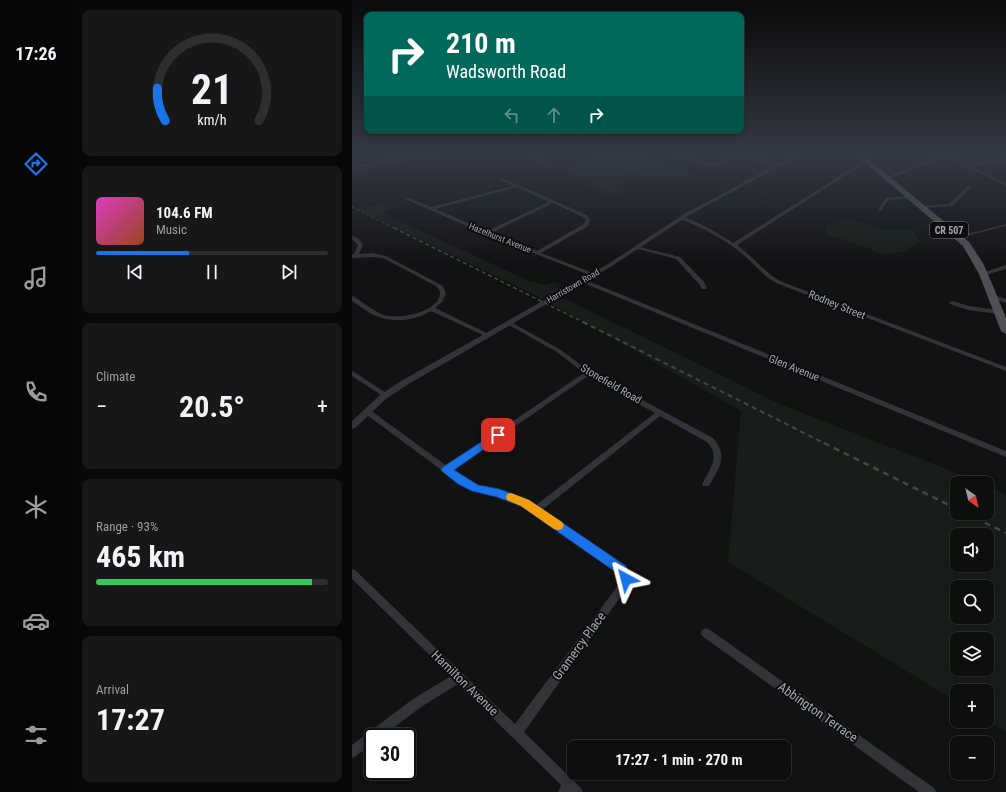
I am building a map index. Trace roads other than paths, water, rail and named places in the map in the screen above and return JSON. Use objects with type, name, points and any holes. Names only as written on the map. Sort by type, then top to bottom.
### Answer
[{"type":"main road","name":"CR 507","points":[[902,191],[958,237],[970,249],[993,297],[1006,331]]},
{"type":"street","points":[[430,209],[497,191]]},
{"type":"street","points":[[527,191],[585,216],[588,221],[583,226],[537,253]]},
{"type":"street","name":"Harristown Road","points":[[352,426],[386,395],[404,383],[594,275],[681,218],[732,191]]},
{"type":"street","points":[[733,245],[820,191]]},
{"type":"street","points":[[922,207],[950,205],[966,191]]},
{"type":"street","points":[[881,210],[881,207],[888,199],[910,198]]},
{"type":"street","name":"Hazelhurst Avenue","points":[[407,199],[487,233],[594,275]]},
{"type":"street","points":[[487,233],[552,202]]},
{"type":"street","name":"Rodney Street","points":[[681,218],[703,228],[733,245],[748,256],[768,276],[778,282],[1006,369]]},
{"type":"street","points":[[958,237],[1006,225]]},
{"type":"street","points":[[352,237],[361,245],[354,255]]},
{"type":"street","points":[[637,247],[678,258],[702,283],[704,288]]},
{"type":"street","points":[[352,298],[382,316],[400,318],[413,316],[432,309],[443,297],[443,291],[438,285],[389,259],[372,255],[354,255]]},
{"type":"street","points":[[982,274],[1006,267]]},
{"type":"street","name":"Glen Avenue","points":[[583,281],[1006,454]]},
{"type":"street","points":[[993,297],[1006,301]]},
{"type":"street","points":[[952,302],[968,308],[999,312]]},
{"type":"street","points":[[432,309],[487,335]]},
{"type":"street","name":"Stonefield Road","points":[[509,323],[559,351],[588,373],[715,444],[718,449],[719,458],[706,484]]},
{"type":"street","points":[[352,373],[386,395]]},
{"type":"street","points":[[446,470],[588,373]]},
{"type":"street","name":"Gramercy Place","points":[[368,412],[462,481],[476,488],[512,497],[536,510],[622,570],[626,579],[620,590],[516,733]]},
{"type":"street","points":[[536,510],[660,412]]},
{"type":"street","name":"Hamilton Avenue","points":[[352,573],[516,733],[570,790]]},
{"type":"street","name":"Abbington Terrace","points":[[706,633],[930,792]]},
{"type":"street","points":[[352,752],[411,707],[459,677]]},
{"type":"railway","points":[[352,207],[394,228]]},
{"type":"railway","points":[[394,228],[584,323]]},
{"type":"railway","points":[[584,323],[825,443]]},
{"type":"railway","points":[[825,443],[950,506]]},
{"type":"railway","points":[[979,520],[1006,533]]}]
